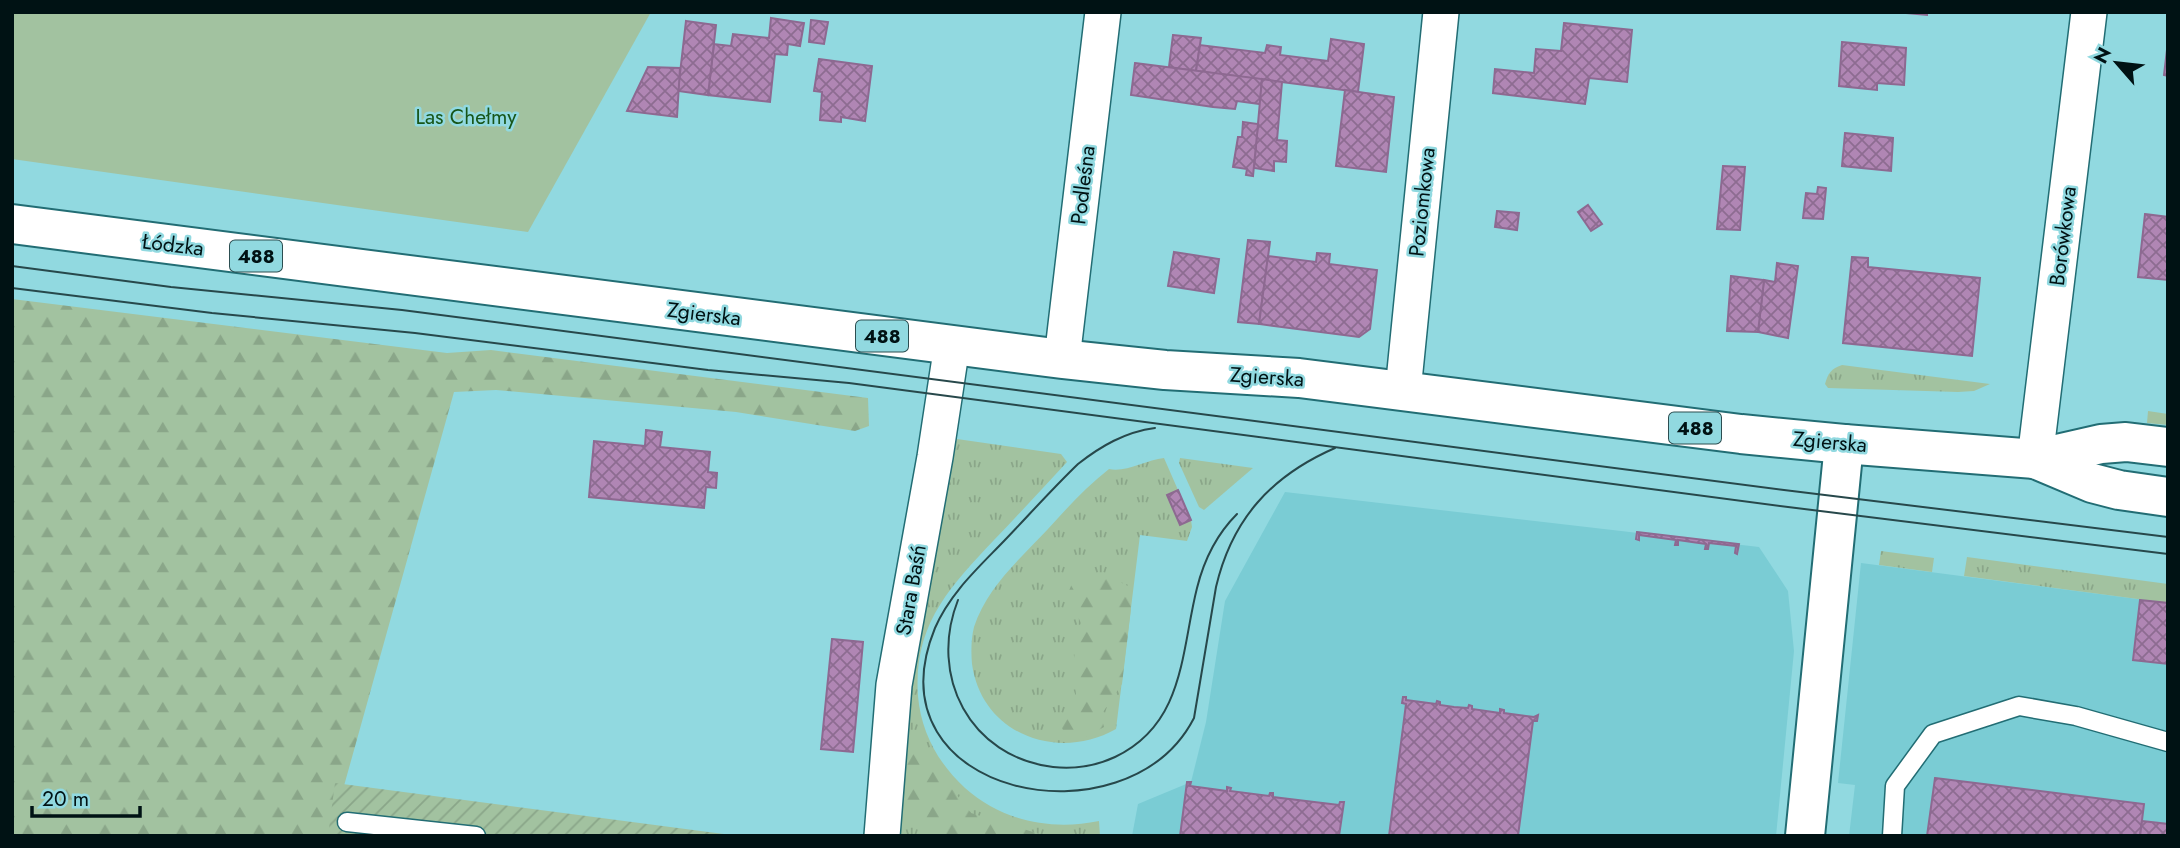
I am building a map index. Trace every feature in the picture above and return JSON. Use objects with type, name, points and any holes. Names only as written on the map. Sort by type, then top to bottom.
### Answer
[{"type":"main road","name":"Łódzka","points":[[12,224],[500,288]]},
{"type":"main road","name":"Zgierska","points":[[500,288],[1062,359],[1153,369],[1299,378],[1741,434],[1844,444],[2035,458],[2113,443],[2168,447]]},
{"type":"main road","points":[[1805,836],[1844,444]]},
{"type":"main road","name":"Zgierska","points":[[2035,458],[2105,486],[2168,497]]},
{"type":"street","name":"Podleśna","points":[[1062,359],[1103,12]]},
{"type":"street","name":"Poziomkowa","points":[[1403,391],[1441,12]]},
{"type":"street","name":"Borówkowa","points":[[2035,458],[2089,12]]},
{"type":"street","name":"Stara Baśń","points":[[882,836],[894,685],[952,345]]},
{"type":"lane","points":[[1892,836],[1895,786],[1933,734],[2019,706],[2076,716],[2168,742]]},
{"type":"lane","points":[[347,822],[476,836]]},
{"type":"shaded area","points":[[1285,492],[1759,547],[1788,591],[1794,651],[1776,836],[1132,836],[1138,804],[1191,782],[1206,722],[1225,601]]},
{"type":"shaded area","points":[[1861,563],[2168,603],[2168,836],[1849,836],[1855,785],[1838,783]]},
{"type":"green space","name":"Las Chełmy","points":[[12,12],[651,12],[528,232],[12,159]]},
{"type":"green space","points":[[12,299],[447,353],[491,350],[868,398],[869,426],[855,431],[736,412],[496,390],[454,392],[330,836],[12,836]]},
{"type":"green space","points":[[1842,365],[1990,384],[1974,391],[1958,392],[1828,388],[1825,384],[1829,374]]},
{"type":"green space","points":[[2148,411],[2168,414],[2168,425],[2147,423]]},
{"type":"green space","points":[[957,439],[1061,454],[1067,462],[962,575],[937,609],[921,648],[918,671],[918,696],[927,734],[939,757],[955,778],[979,799],[1011,816],[1028,821],[1063,825],[1099,821],[1100,836],[895,836],[913,657]]},
{"type":"green space","points":[[1164,458],[1178,490],[1167,496],[1180,525],[1191,520],[1192,527],[1187,541],[1140,535],[1116,729],[1094,739],[1070,743],[1048,742],[1026,736],[1007,724],[991,709],[979,689],[971,651],[974,627],[980,613],[1005,574],[1085,490],[1109,469],[1122,469]]},
{"type":"green space","points":[[1180,458],[1253,468],[1204,510],[1199,507],[1179,463]]},
{"type":"green space","points":[[1881,551],[1934,558],[1932,572],[1879,565]]},
{"type":"green space","points":[[1967,557],[2168,584],[2168,603],[1964,576]]},
{"type":"green space","points":[[1102,573],[1130,587],[1131,609],[1122,684],[1101,715],[1104,727],[1086,737],[1065,734],[1059,722],[1076,694],[1073,668],[1077,632],[1081,623],[1069,598],[1070,589],[1078,574]]},
{"type":"green space","points":[[906,751],[927,757],[971,813],[1046,836],[931,836],[919,822],[899,787]]},
{"type":"green space","points":[[335,783],[739,836],[328,836]]},
{"type":"building","points":[[1895,12],[1927,12],[1927,15]]},
{"type":"building","points":[[771,18],[804,23],[800,46],[788,44],[787,55],[775,54],[770,102],[708,95],[714,44],[731,46],[733,34],[769,38]]},
{"type":"building","points":[[811,20],[828,22],[824,44],[809,42]]},
{"type":"building","points":[[686,21],[716,25],[708,95],[678,91]]},
{"type":"building","points":[[1564,23],[1632,30],[1627,82],[1589,78],[1585,104],[1493,93],[1495,69],[1534,73],[1536,49],[1561,51]]},
{"type":"building","points":[[1173,35],[1201,38],[1196,71],[1169,67]]},
{"type":"building","points":[[1331,39],[1364,44],[1358,92],[1196,71],[1200,45],[1265,53],[1267,45],[1281,47],[1280,55],[1328,61]]},
{"type":"building","points":[[2168,41],[2168,76],[2164,75]]},
{"type":"building","points":[[1842,42],[1906,48],[1904,85],[1877,83],[1877,90],[1839,86]]},
{"type":"building","points":[[819,59],[872,66],[865,121],[841,117],[841,122],[820,120],[822,92],[814,91]]},
{"type":"building","points":[[1135,63],[1262,79],[1260,104],[1237,101],[1235,109],[1131,95]]},
{"type":"building","points":[[648,67],[680,68],[677,117],[627,111]]},
{"type":"building","points":[[1262,79],[1282,82],[1277,140],[1287,141],[1286,162],[1274,161],[1274,171],[1254,168]]},
{"type":"building","points":[[1345,90],[1394,97],[1386,172],[1336,166]]},
{"type":"building","points":[[1243,122],[1258,124],[1253,176],[1246,175],[1247,169],[1233,167],[1238,137],[1242,137]]},
{"type":"building","points":[[1845,133],[1893,138],[1891,171],[1842,166]]},
{"type":"building","points":[[1723,166],[1745,167],[1740,230],[1717,229]]},
{"type":"building","points":[[1818,187],[1826,188],[1823,219],[1803,218],[1806,193],[1817,194]]},
{"type":"building","points":[[1588,205],[1602,224],[1591,231],[1578,212]]},
{"type":"building","points":[[1497,211],[1519,213],[1517,230],[1495,227]]},
{"type":"building","points":[[2145,214],[2168,217],[2168,280],[2138,277]]},
{"type":"building","points":[[1248,240],[1270,242],[1259,324],[1238,322]]},
{"type":"building","points":[[1174,252],[1219,259],[1214,293],[1168,286]]},
{"type":"building","points":[[1317,253],[1330,254],[1329,264],[1377,270],[1370,329],[1359,337],[1259,324],[1268,256],[1316,262]]},
{"type":"building","points":[[1852,257],[1868,258],[1868,267],[1980,278],[1972,356],[1843,343]]},
{"type":"building","points":[[1777,263],[1798,266],[1788,338],[1758,332],[1764,280],[1775,282]]},
{"type":"building","points":[[1731,276],[1764,280],[1758,332],[1727,331]]},
{"type":"building","points":[[646,430],[662,432],[660,447],[710,452],[708,472],[717,473],[716,488],[706,487],[704,508],[589,497],[594,441],[645,446]]},
{"type":"building","points":[[1178,490],[1191,520],[1180,525],[1167,495]]},
{"type":"building","points":[[1637,532],[1739,544],[1737,554],[1736,546],[1709,543],[1708,549],[1705,549],[1706,544],[1678,540],[1678,545],[1675,545],[1676,540],[1639,535],[1639,540],[1636,539]]},
{"type":"building","points":[[2140,600],[2168,603],[2168,664],[2133,660]]},
{"type":"building","points":[[832,639],[863,642],[853,752],[821,749]]},
{"type":"building","points":[[1403,697],[1406,697],[1406,700],[1436,704],[1437,701],[1440,705],[1454,707],[1468,708],[1469,705],[1472,709],[1500,713],[1500,709],[1504,710],[1504,713],[1534,717],[1538,715],[1537,721],[1533,721],[1518,836],[1389,836],[1406,704],[1402,703]]},
{"type":"building","points":[[1935,778],[2144,804],[2140,836],[1927,836]]},
{"type":"building","points":[[1187,782],[1191,782],[1190,786],[1227,791],[1227,787],[1231,788],[1230,791],[1269,796],[1273,793],[1273,797],[1339,805],[1344,802],[1339,836],[1180,836]]},
{"type":"building","points":[[2142,821],[2168,824],[2168,836],[2140,836]]},
{"type":"tram line","points":[[12,266],[171,287],[402,310],[1784,490],[2168,537]]},
{"type":"tram line","points":[[12,288],[212,313],[415,333],[708,370],[849,383],[1788,507],[2168,554]]},
{"type":"tram line","points":[[1155,428],[1114,441],[1078,464],[975,571],[941,615],[935,628],[924,686],[937,732],[969,765],[1014,785],[1064,791],[1116,783],[1161,758],[1194,718],[1216,587],[1232,541],[1258,502],[1273,486],[1312,459],[1335,448]]},
{"type":"tram line","points":[[958,600],[950,629],[949,657],[953,684],[963,708],[979,730],[999,747],[1024,760],[1061,768],[1100,763],[1138,743],[1155,726],[1167,706],[1176,684],[1203,567],[1217,539],[1237,514]]}]
